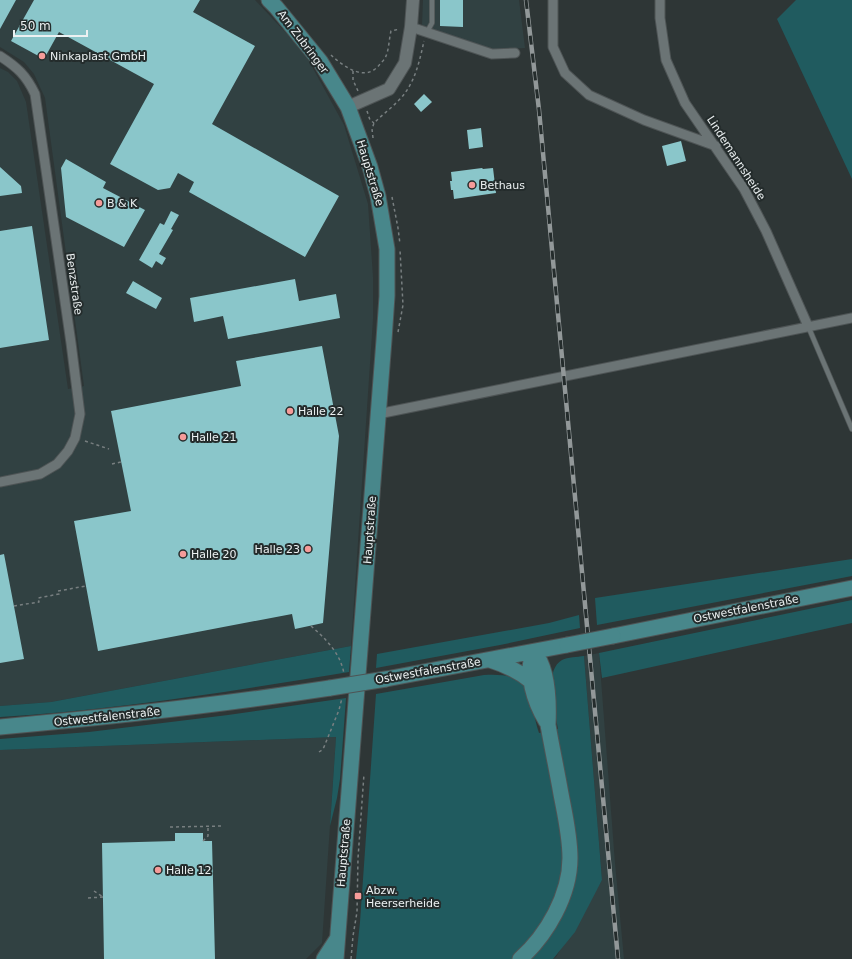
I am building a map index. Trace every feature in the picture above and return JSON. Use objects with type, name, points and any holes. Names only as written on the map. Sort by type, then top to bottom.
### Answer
[{"type":"main road","name":"Am Zubringer","points":[[269,0],[276,6],[320,61],[348,107]]},
{"type":"main road","name":"Hauptstraße","points":[[336,959],[387,296],[387,249],[378,196],[370,167],[348,107]]},
{"type":"main road","name":"Ostwestfalenstraße","points":[[0,727],[89,719],[209,705],[386,679],[534,652],[852,588]]},
{"type":"main road","points":[[538,680],[552,660],[567,645]]},
{"type":"main road","points":[[520,959],[529,951],[542,935],[552,918],[564,891],[570,858],[567,824],[548,725],[548,711],[538,680],[539,658],[534,652]]},
{"type":"main road","points":[[490,660],[508,666],[538,680]]},
{"type":"main road","points":[[324,959],[337,939]]},
{"type":"street","points":[[348,107],[389,89],[405,63],[411,27],[413,0]]},
{"type":"street","points":[[552,0],[553,48],[565,73],[588,95],[644,120],[716,146]]},
{"type":"street","name":"Lindemannsheide","points":[[660,0],[660,18],[666,60],[685,103],[716,146],[744,189],[766,231],[808,326]]},
{"type":"street","points":[[411,27],[492,54],[515,53]]},
{"type":"street","name":"Benzstraße","points":[[0,56],[16,66],[25,76],[35,94],[80,414],[75,438],[68,452],[57,464],[40,474],[0,482]]},
{"type":"street","points":[[378,414],[852,318]]},
{"type":"lane","points":[[427,32],[432,22],[432,0]]},
{"type":"lane","points":[[808,326],[852,429]]},
{"type":"path","points":[[353,71],[362,73],[371,72],[378,67],[386,56],[391,31],[411,27]]},
{"type":"path","points":[[75,438],[109,449]]},
{"type":"path","points":[[112,464],[120,462]]},
{"type":"path","points":[[14,606],[39,602],[38,598],[59,594],[58,591],[86,586]]},
{"type":"path","points":[[203,841],[208,836],[208,826]]},
{"type":"path","points":[[170,827],[223,826]]},
{"type":"path","points":[[88,898],[103,897],[94,891]]},
{"type":"shaded area","points":[[0,0],[255,0],[304,52],[344,125],[368,204],[373,277],[373,319],[351,646],[51,702],[0,706],[0,68],[8,72],[17,81],[26,102],[68,389],[84,386],[45,98],[34,74],[24,62],[0,47]]},
{"type":"shaded area","points":[[423,0],[519,0],[525,48],[490,50],[422,25]]},
{"type":"shaded area","points":[[796,0],[852,0],[852,179],[777,19]]},
{"type":"shaded area","points":[[852,559],[852,576],[597,625],[595,598]]},
{"type":"shaded area","points":[[852,600],[852,623],[602,678],[599,653]]},
{"type":"shaded area","points":[[579,615],[580,628],[500,645],[376,668],[377,654],[549,623]]},
{"type":"shaded area","points":[[351,646],[349,672],[131,705],[0,717],[0,706],[51,702]]},
{"type":"shaded area","points":[[599,653],[624,959],[553,959],[556,957],[602,880],[584,656]]},
{"type":"shaded area","points":[[584,656],[602,880],[575,932],[553,959],[356,959],[360,922],[376,694],[484,675],[501,675],[512,677],[521,682],[530,697],[539,733],[558,729],[552,692],[553,673],[556,665],[564,659]]},
{"type":"shaded area","points":[[346,698],[340,779],[330,826],[336,737],[0,750],[0,739],[89,732],[228,715]]},
{"type":"shaded area","points":[[336,737],[322,943],[306,959],[0,959],[0,750]]},
{"type":"building","points":[[0,0],[16,0],[0,29]]},
{"type":"building","points":[[34,0],[200,0],[193,12],[255,46],[212,124],[339,196],[305,257],[189,192],[194,182],[178,173],[170,188],[158,190],[110,164],[154,84],[59,32],[44,59],[11,41]]},
{"type":"building","points":[[440,0],[463,0],[463,27],[440,26]]},
{"type":"building","points":[[424,94],[432,102],[421,112],[414,104]]},
{"type":"building","points":[[481,128],[483,147],[469,149],[467,130]]},
{"type":"building","points":[[681,141],[686,161],[667,166],[662,146]]},
{"type":"building","name":"B & K","points":[[66,159],[106,182],[103,188],[145,210],[124,247],[66,217],[61,168]]},
{"type":"building","points":[[0,167],[21,186],[22,193],[0,196]]},
{"type":"building","name":"Bethaus","points":[[493,168],[496,193],[454,199],[450,181],[452,181],[451,172]]},
{"type":"building","points":[[171,211],[179,215],[171,229],[173,230],[159,254],[166,258],[162,265],[156,261],[152,268],[139,260],[160,223],[164,225]]},
{"type":"building","points":[[32,226],[49,340],[0,348],[0,231]]},
{"type":"building","points":[[295,279],[299,301],[336,294],[340,318],[228,339],[223,316],[194,322],[190,298]]},
{"type":"building","points":[[133,281],[162,298],[156,309],[126,293]]},
{"type":"building","points":[[322,346],[339,436],[323,623],[295,629],[292,614],[98,651],[74,521],[131,511],[111,411],[241,386],[236,361]]},
{"type":"building","points":[[4,554],[24,659],[0,663],[0,555]]},
{"type":"building","name":"Halle 12","points":[[175,833],[203,833],[203,841],[212,841],[215,959],[104,959],[102,843],[175,841]]},
{"type":"railway","points":[[526,0],[539,110],[618,959]]},
{"type":"place","name":"Ninkaplast GmbH","points":[[42,56]]},
{"type":"place","name":"Bethaus","points":[[472,185]]},
{"type":"place","name":"B & K","points":[[99,203]]},
{"type":"place","name":"Halle 22","points":[[290,411]]},
{"type":"place","name":"Halle 21","points":[[183,437]]},
{"type":"place","name":"Halle 23","points":[[308,549]]},
{"type":"place","name":"Halle 20","points":[[183,554]]},
{"type":"place","name":"Halle 12","points":[[158,870]]},
{"type":"place","name":"Abzw. Heerserheide","points":[[358,896]]}]
